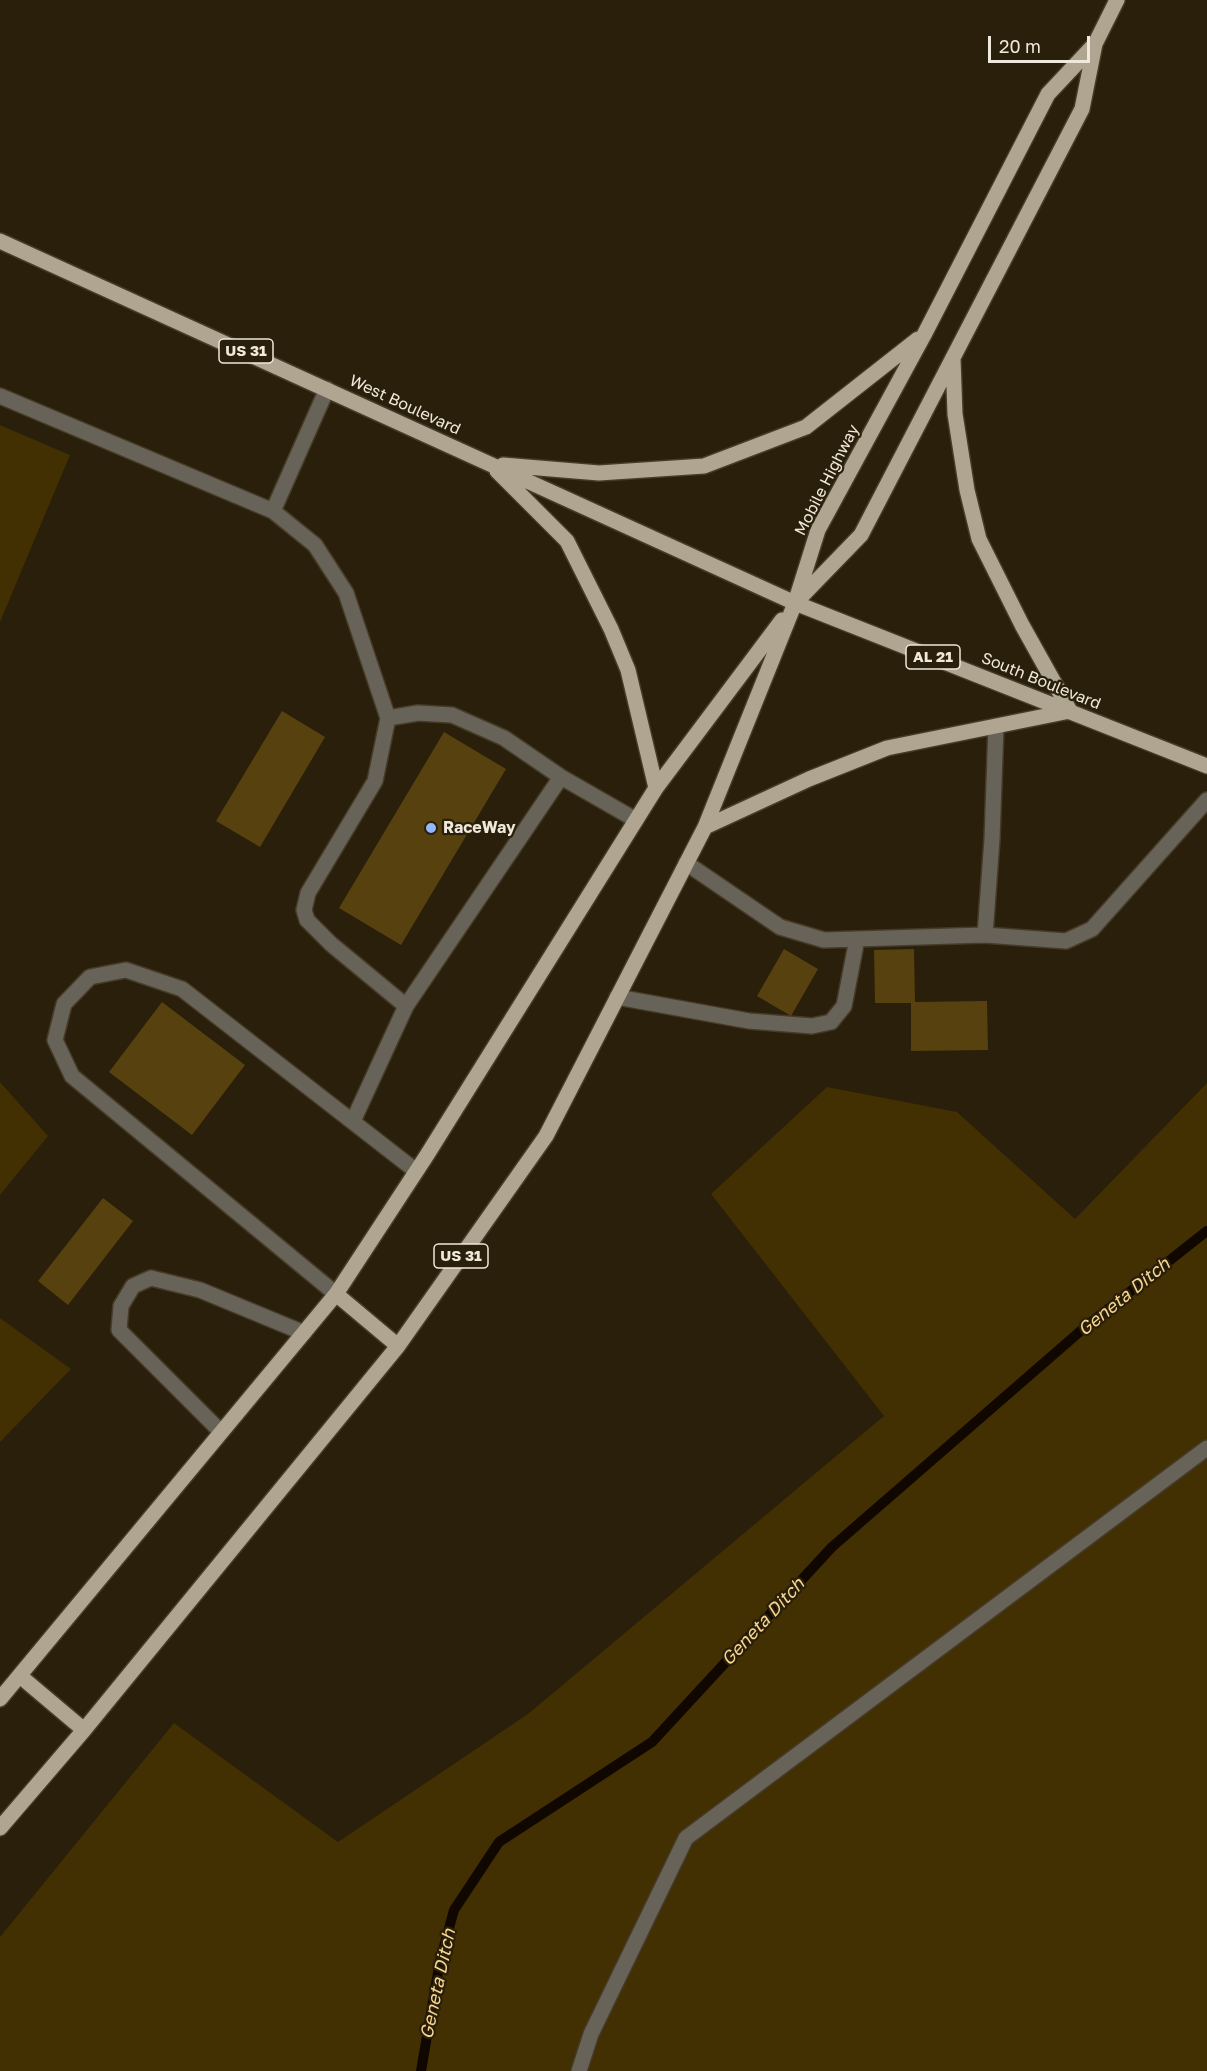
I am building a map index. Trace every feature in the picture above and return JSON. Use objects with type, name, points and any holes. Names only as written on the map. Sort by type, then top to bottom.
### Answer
[{"type":"main road","name":"Mobile Highway","points":[[795,603],[861,535],[1082,109],[1095,44],[1117,0]]},
{"type":"main road","name":"Mobile Highway","points":[[795,603],[818,530],[924,335],[1048,94],[1095,44]]},
{"type":"main road","name":"West Boulevard","points":[[0,241],[795,603]]},
{"type":"main road","points":[[491,465],[598,473],[704,466],[806,427],[924,335]]},
{"type":"main road","points":[[705,827],[809,779],[887,748],[1070,711],[1022,625],[979,539],[967,490],[955,414],[953,358]]},
{"type":"main road","points":[[491,465],[567,542],[611,628],[628,670],[656,788]]},
{"type":"main road","points":[[0,1699],[336,1294],[656,788],[795,603]]},
{"type":"main road","name":"South Boulevard","points":[[795,603],[1207,766]]},
{"type":"main road","name":"US 31","points":[[0,1828],[84,1730],[398,1346],[546,1136],[705,827],[795,603]]},
{"type":"main road","points":[[336,1294],[398,1346]]},
{"type":"main road","points":[[20,1676],[84,1730]]},
{"type":"lane","points":[[273,512],[327,389]]},
{"type":"lane","points":[[0,396],[273,512],[315,545],[346,593],[388,718],[375,781],[308,893],[304,909],[307,920],[331,944],[406,1006]]},
{"type":"lane","points":[[388,718],[418,713],[452,715],[504,738],[561,777],[636,820]]},
{"type":"lane","points":[[985,935],[996,726]]},
{"type":"lane","points":[[353,1121],[406,1006],[561,777]]},
{"type":"lane","points":[[686,863],[780,927],[824,940],[985,935],[1066,941],[1092,929],[1207,800]]},
{"type":"lane","points":[[617,997],[749,1021],[812,1026],[831,1022],[844,1006],[857,939]]},
{"type":"lane","points":[[336,1294],[72,1076],[55,1040],[64,1004],[90,977],[126,970],[182,989],[416,1170]]},
{"type":"lane","points":[[221,1432],[119,1330],[121,1306],[133,1286],[151,1278],[200,1290],[304,1333]]},
{"type":"lane","points":[[579,2071],[591,2034],[686,1838],[1207,1448]]},
{"type":"shaded area","points":[[0,425],[70,455],[0,622]]},
{"type":"shaded area","points":[[0,1082],[48,1136],[0,1195]]},
{"type":"shaded area","points":[[1207,1083],[1207,2071],[0,2071],[0,1937],[174,1723],[338,1842],[528,1714],[884,1416],[711,1194],[827,1087],[957,1112],[1075,1219]]},
{"type":"shaded area","points":[[0,1318],[71,1369],[0,1442]]},
{"type":"building","points":[[282,711],[325,737],[260,847],[216,821]]},
{"type":"building","points":[[444,732],[506,769],[401,945],[339,908]]},
{"type":"building","points":[[784,949],[818,969],[791,1016],[757,996]]},
{"type":"building","points":[[914,949],[915,1002],[987,1001],[988,1050],[911,1051],[911,1003],[875,1003],[874,950]]},
{"type":"building","points":[[162,1002],[245,1065],[192,1135],[109,1072]]},
{"type":"building","points":[[103,1198],[133,1221],[68,1305],[38,1281]]},
{"type":"waterway","name":"Geneta Ditch","points":[[421,2071],[440,1961],[454,1910],[499,1842],[652,1742],[832,1547],[1084,1328],[1207,1231]]},
{"type":"place","name":"RaceWay","points":[[431,828]]}]
